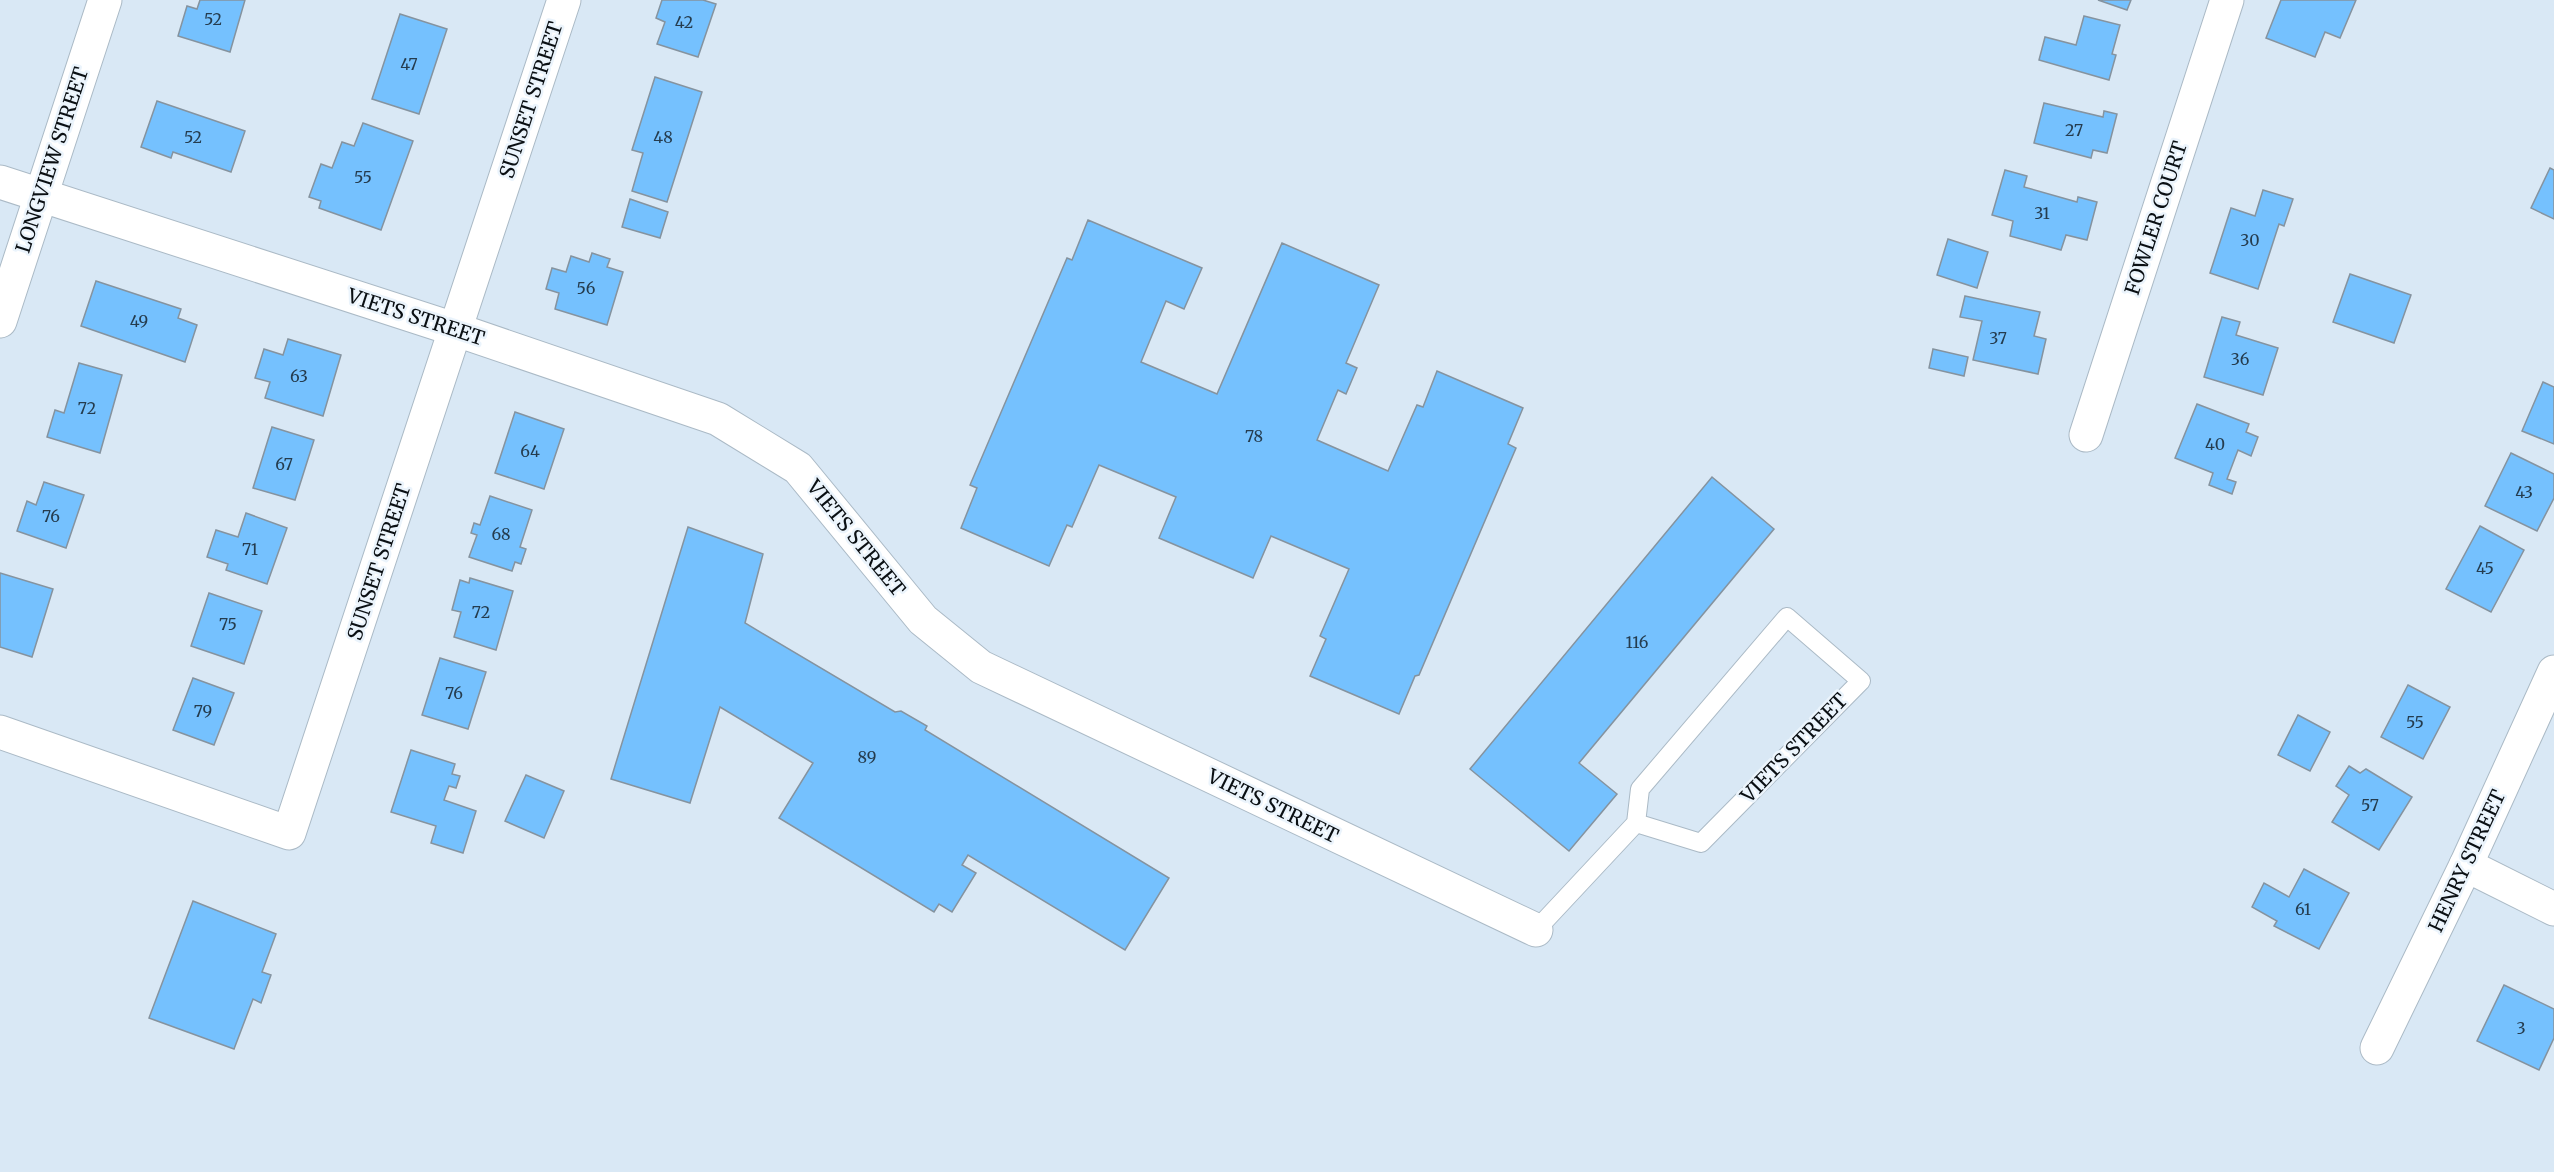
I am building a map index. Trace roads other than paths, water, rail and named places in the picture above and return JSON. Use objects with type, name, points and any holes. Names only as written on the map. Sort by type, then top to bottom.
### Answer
[{"type":"street","name":"LONGVIEW STREET","points":[[0,321],[105,0]]},
{"type":"street","name":"SUNSET STREET","points":[[0,732],[289,833],[457,330],[564,0]]},
{"type":"street","name":"FOWLER COURT","points":[[2086,435],[2227,0]]},
{"type":"street","name":"VIETS STREET","points":[[0,182],[457,330],[718,419],[798,468],[923,620],[981,667],[1536,930]]},
{"type":"street","name":"HENRY STREET","points":[[2378,1048],[2466,865],[2554,672]]},
{"type":"street","points":[[2466,865],[2554,909]]},
{"type":"lane","name":"VIETS STREET","points":[[1536,930],[1636,823],[1640,789],[1786,617],[1861,681],[1701,843],[1636,823]]}]
